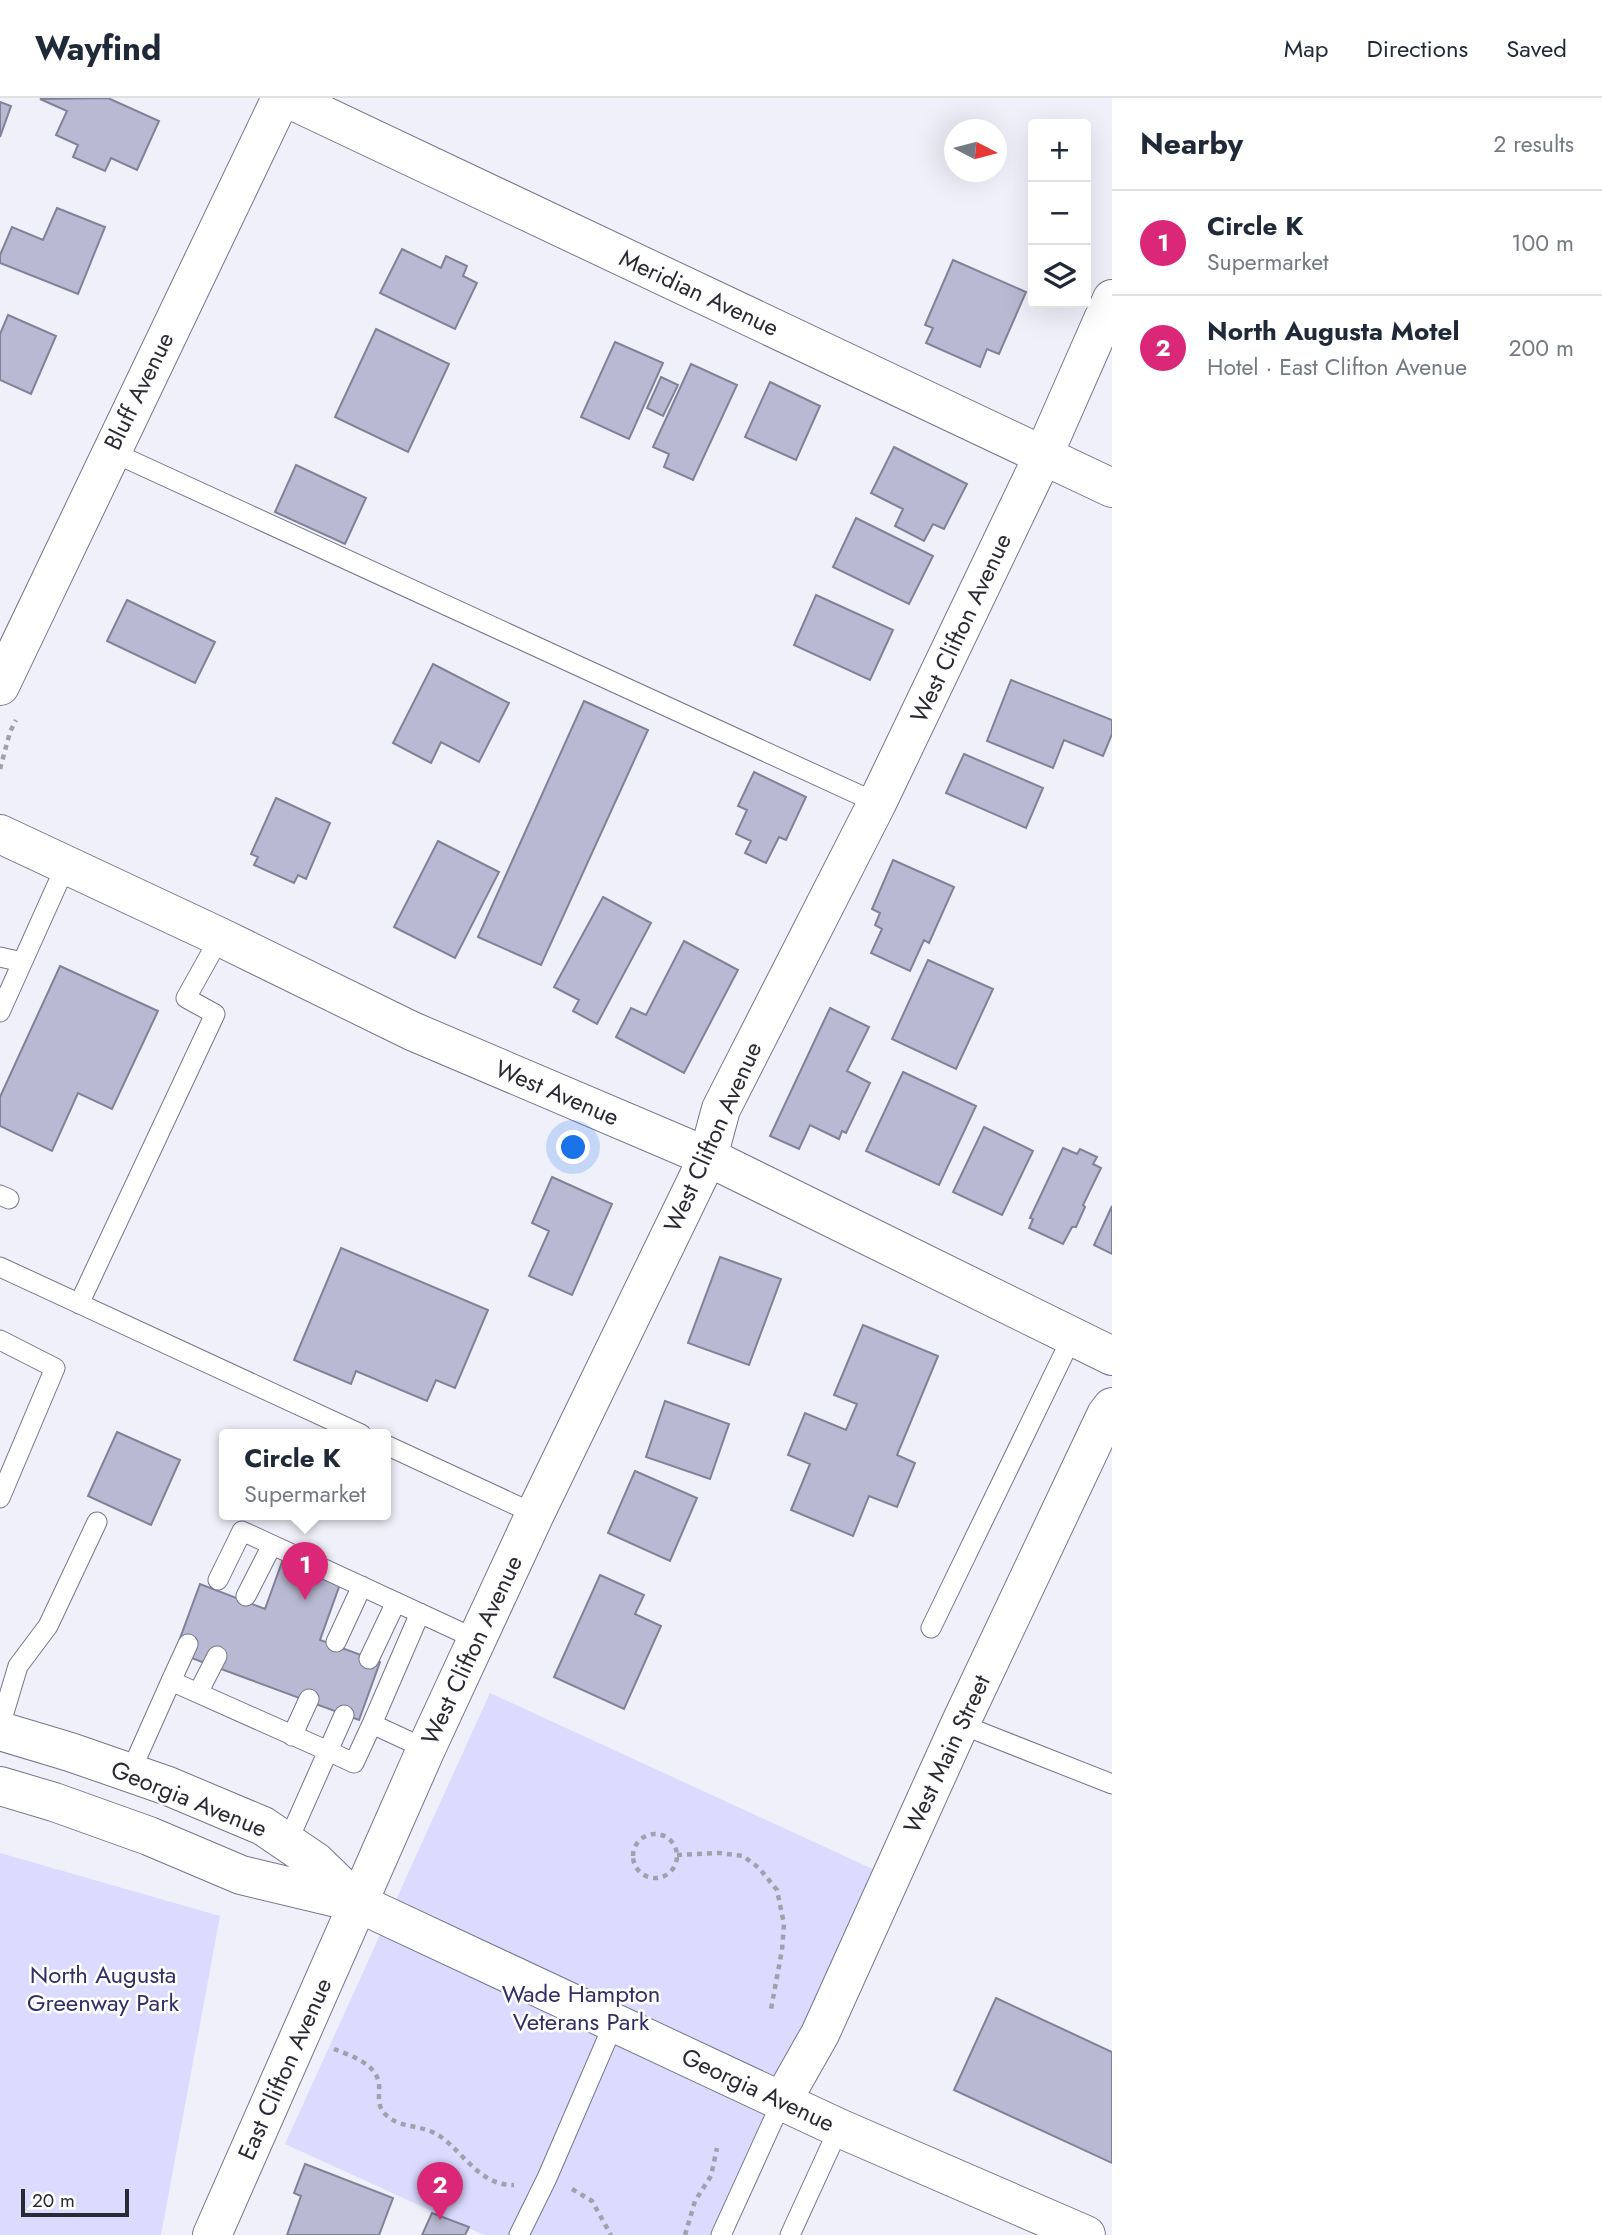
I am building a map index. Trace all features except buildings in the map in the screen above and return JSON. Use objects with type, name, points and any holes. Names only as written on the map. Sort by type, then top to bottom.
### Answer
[{"type":"street","name":"Bluff Avenue","points":[[0,685],[281,98]]},
{"type":"street","name":"Meridian Avenue","points":[[287,98],[1112,488]]},
{"type":"street","name":"West Clifton Avenue","points":[[358,1903],[535,1514],[708,1157],[721,1109],[877,803],[1043,456],[1112,299]]},
{"type":"street","name":"West Avenue","points":[[0,834],[412,1031],[708,1157],[1112,1356]]},
{"type":"street","name":"West Main Street","points":[[782,2101],[820,2034],[960,1724],[1112,1407]]},
{"type":"street","name":"Georgia Avenue","points":[[0,1728],[130,1773],[263,1826],[316,1862],[358,1903]]},
{"type":"street","name":"Georgia Avenue","points":[[0,1786],[149,1836],[241,1875],[358,1903],[839,2128],[1086,2235]]},
{"type":"street","name":"East Clifton Avenue","points":[[212,2235],[358,1903]]},
{"type":"lane","points":[[110,451],[877,803]]},
{"type":"lane","points":[[0,1012],[66,865]]},
{"type":"lane","points":[[79,1304],[215,1014],[186,998],[220,937]]},
{"type":"lane","points":[[0,957],[22,962]]},
{"type":"lane","points":[[0,1267],[350,1429]]},
{"type":"lane","points":[[931,1628],[1073,1337]]},
{"type":"lane","points":[[0,1340],[55,1368],[0,1498]]},
{"type":"lane","points":[[391,1447],[535,1514]]},
{"type":"lane","points":[[0,1728],[18,1666],[48,1626],[97,1522]]},
{"type":"lane","points":[[218,1580],[242,1531],[478,1640]]},
{"type":"lane","points":[[246,1597],[272,1545]]},
{"type":"lane","points":[[336,1642],[362,1586]]},
{"type":"lane","points":[[369,1659],[396,1602]]},
{"type":"lane","points":[[171,1681],[354,1763],[420,1613]]},
{"type":"lane","points":[[130,1773],[188,1644]]},
{"type":"lane","points":[[198,1693],[216,1656]]},
{"type":"lane","points":[[292,1736],[309,1699]]},
{"type":"lane","points":[[288,1841],[344,1715]]},
{"type":"lane","points":[[372,1724],[426,1749]]},
{"type":"lane","points":[[960,1724],[1112,1784]]},
{"type":"lane","points":[[519,2235],[547,2178],[614,2023]]},
{"type":"lane","points":[[721,2235],[782,2101]]},
{"type":"lane","points":[[790,2235],[839,2128]]},
{"type":"path","points":[[655,1834],[669,1838],[677,1855],[671,1870],[659,1877],[646,1875],[636,1866],[634,1859],[636,1845],[641,1839],[655,1834]]},
{"type":"path","points":[[677,1855],[719,1853],[743,1856],[760,1868],[776,1890],[784,1924],[771,2009]]},
{"type":"path","points":[[352,2057],[367,2065],[375,2074],[379,2083],[378,2101],[383,2112],[392,2120],[433,2132],[486,2177],[511,2185],[520,2184]]},
{"type":"path","points":[[685,2235],[695,2201],[711,2176],[717,2148]]},
{"type":"path","points":[[568,2186],[592,2201],[611,2235]]},
{"type":"green space","name":"Wade Hampton Veterans Park","points":[[490,1693],[877,1871],[711,2235],[484,2235],[285,2144]]},
{"type":"green space","name":"North Augusta Greenway Park","points":[[0,1853],[220,1916],[161,2235],[0,2235]]},
{"type":"place","name":"Circle K","points":[[305,1600]]},
{"type":"place","name":"North Augusta Motel","points":[[440,2220]]}]
